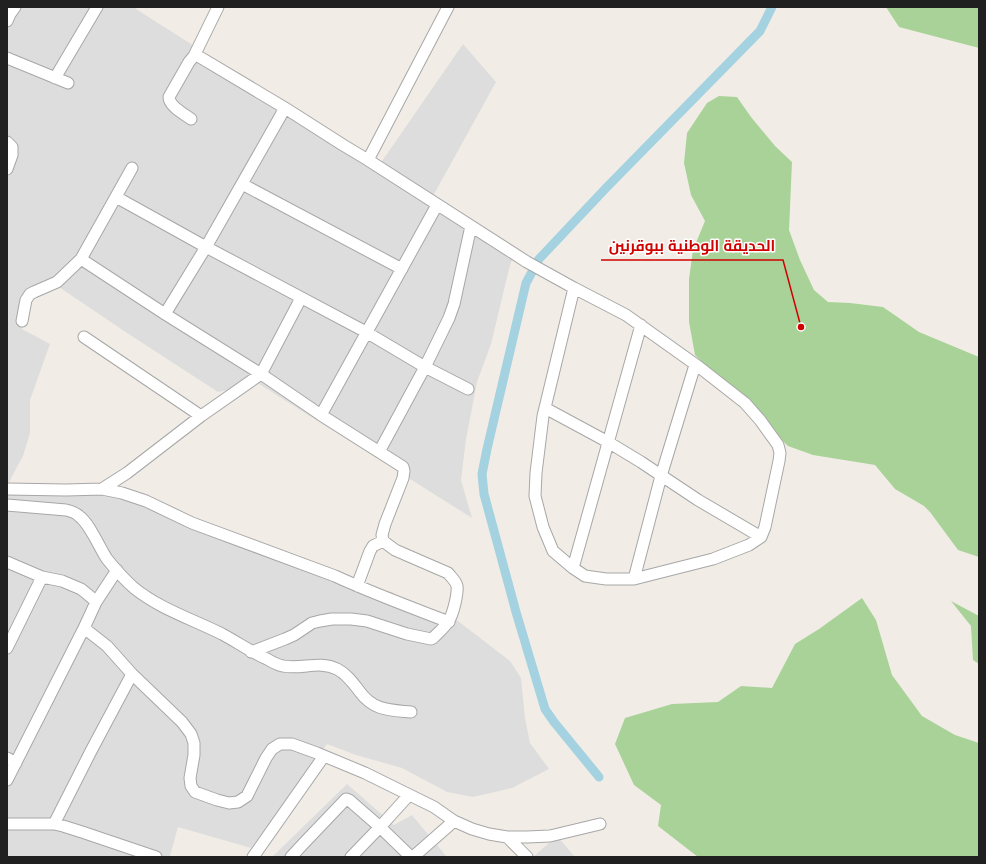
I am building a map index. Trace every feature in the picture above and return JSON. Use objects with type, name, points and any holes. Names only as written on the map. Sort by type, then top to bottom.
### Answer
[{"type":"street","points":[[55,78],[97,7]]},
{"type":"street","points":[[191,119],[172,105],[169,101],[169,97],[194,56],[218,7]]},
{"type":"street","points":[[368,160],[448,7]]},
{"type":"street","points":[[194,56],[198,56],[285,108],[527,262],[626,315],[745,403],[760,420],[778,445],[780,452],[765,527],[761,537],[749,545],[712,559],[634,579],[606,579],[585,576],[572,568],[553,551],[543,527],[535,496],[536,473],[543,416],[574,288]]},
{"type":"street","points":[[7,58],[68,83]]},
{"type":"street","points":[[165,314],[206,247],[285,108]]},
{"type":"street","points":[[7,142],[12,147],[12,156],[7,169]]},
{"type":"street","points":[[22,321],[26,300],[30,294],[57,282],[81,259],[132,168]]},
{"type":"street","points":[[242,184],[402,269]]},
{"type":"street","points":[[116,197],[206,247],[366,332],[425,367],[468,389]]},
{"type":"street","points":[[321,414],[438,204]]},
{"type":"street","points":[[379,452],[425,367],[449,318],[454,304],[471,226]]},
{"type":"street","points":[[81,259],[403,467],[403,478],[385,524],[382,535],[383,541],[395,550],[448,573],[454,579],[456,594],[453,611],[449,622],[433,638],[429,639],[408,634],[367,621],[341,619],[312,623],[285,640],[251,652]]},
{"type":"street","points":[[102,489],[127,473],[201,416],[261,374],[301,298]]},
{"type":"street","points":[[572,568],[640,325]]},
{"type":"street","points":[[84,336],[201,416]]},
{"type":"street","points":[[634,579],[661,476],[695,365]]},
{"type":"street","points":[[545,408],[608,442],[698,500],[761,537]]},
{"type":"street","points":[[7,489],[102,489],[122,493],[146,501],[192,523],[334,576],[449,622]]},
{"type":"street","points":[[7,505],[66,510],[73,512],[80,516],[86,523],[108,559],[134,588],[163,607],[223,634],[251,652],[278,665],[284,667],[295,667],[323,664],[337,668],[346,674],[365,698],[376,706],[384,709],[411,712]]},
{"type":"street","points":[[357,586],[373,546],[383,541]]},
{"type":"street","points":[[7,562],[42,577],[62,581],[81,589],[96,602]]},
{"type":"street","points":[[7,780],[11,760],[84,628],[96,602],[117,570]]},
{"type":"street","points":[[8,642],[42,577]]},
{"type":"street","points":[[84,628],[107,646],[132,674],[182,722],[191,734],[194,743],[194,755],[190,778],[191,786],[195,792],[229,803],[238,802],[247,796],[272,749],[280,744],[292,744],[365,773],[434,807],[454,821],[472,829],[489,834],[528,838],[550,836],[600,824]]},
{"type":"street","points":[[54,824],[91,750],[132,674]]},
{"type":"street","points":[[252,857],[324,756]]},
{"type":"street","points":[[351,857],[409,795]]},
{"type":"street","points":[[291,857],[346,800],[349,800],[412,857],[454,821]]},
{"type":"street","points":[[7,824],[54,824],[156,857]]},
{"type":"street","points":[[507,837],[527,857]]},
{"type":"shaded area","points":[[7,7],[137,7],[136,9],[380,164],[463,44],[496,82],[433,196],[516,251],[510,265],[491,344],[477,382],[466,439],[461,480],[472,518],[259,384],[218,392],[59,287],[26,303],[22,329],[50,344],[30,400],[30,433],[23,456],[7,486]]},
{"type":"shaded area","points":[[7,486],[122,488],[190,527],[354,585],[392,592],[407,603],[454,618],[510,661],[521,678],[525,718],[530,743],[549,769],[512,788],[473,797],[447,792],[402,768],[356,755],[327,744],[251,848],[178,827],[170,856],[172,857],[7,857]]},
{"type":"shaded area","points":[[347,784],[394,825],[412,815],[447,857],[272,857]]},
{"type":"shaded area","points":[[557,836],[575,857],[533,857]]},
{"type":"green space","points":[[886,7],[979,7],[979,48],[899,27]]},
{"type":"green space","points":[[719,96],[737,97],[775,146],[792,162],[789,230],[800,260],[814,290],[828,302],[883,307],[919,332],[979,357],[979,557],[958,550],[930,512],[924,506],[895,489],[875,465],[813,455],[788,446],[695,355],[689,322],[689,279],[693,250],[705,221],[691,195],[684,163],[687,133],[707,103]]},
{"type":"green space","points":[[862,598],[876,620],[892,675],[922,716],[955,735],[979,743],[979,857],[698,857],[658,826],[661,805],[634,785],[615,744],[625,718],[672,704],[718,702],[741,686],[772,688],[795,644],[819,629]]},
{"type":"green space","points":[[951,601],[979,616],[979,664],[973,660],[971,626]]},
{"type":"waterway","points":[[599,777],[545,709],[516,612],[484,494],[482,474],[487,449],[526,283],[539,259],[606,188],[760,31],[772,7]]},
{"type":"place","name":"الحديقة الوطنية ببوقرنين","points":[[801,327]]}]
